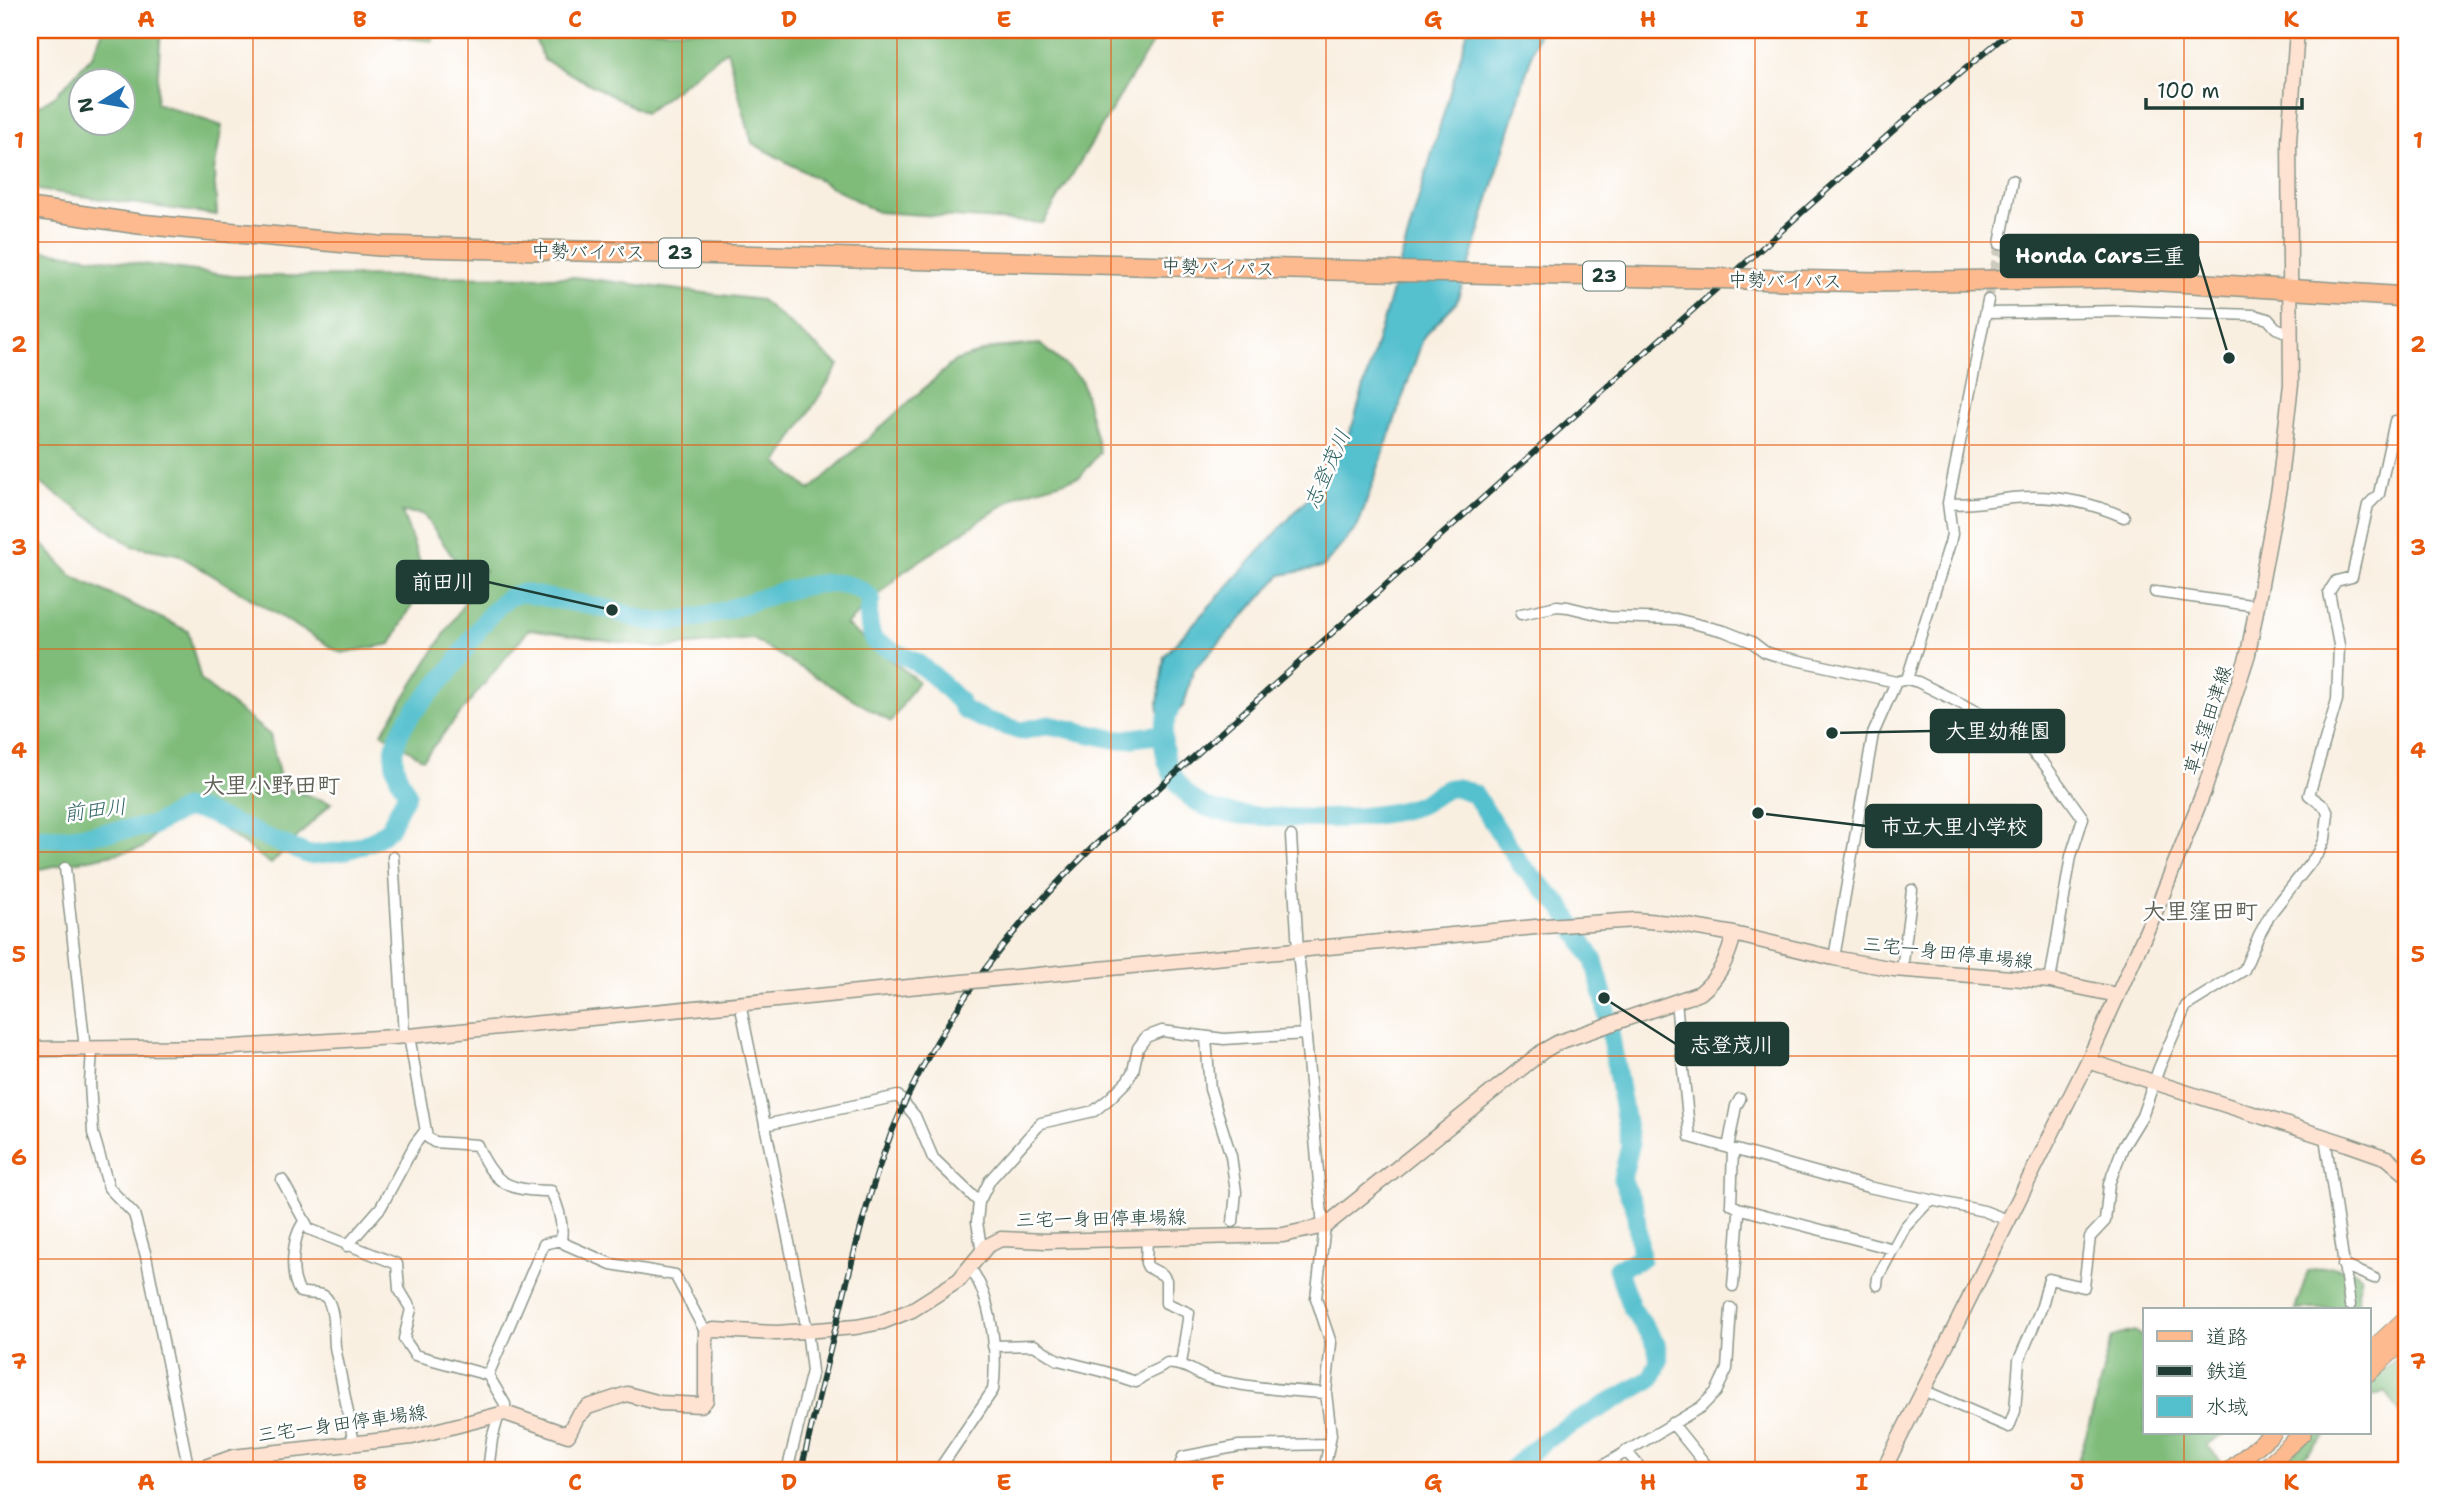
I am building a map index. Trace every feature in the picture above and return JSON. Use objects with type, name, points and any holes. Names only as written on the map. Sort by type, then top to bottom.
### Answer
[{"type":"highway","name":"中勢バイパス","points":[[30,208],[139,224],[379,246],[1877,282],[2115,278],[2404,296]]},
{"type":"main road","name":"草生窪田津線","points":[[1883,1471],[2088,1061],[2160,901],[2204,791],[2234,703],[2258,606],[2279,488],[2288,418],[2291,334],[2289,141],[2297,30]]},
{"type":"main road","name":"三宅一身田停車場線","points":[[30,1049],[234,1047],[407,1036],[1546,926],[1636,920],[1670,922],[1734,934],[1834,958],[1902,970],[2050,981],[2117,995]]},
{"type":"main road","name":"三宅一身田停車場線","points":[[706,1333],[714,1330],[777,1333],[856,1327],[893,1318],[929,1300],[959,1280],[987,1246],[994,1241],[1009,1238],[1046,1241],[1283,1234],[1324,1227],[1526,1063],[1559,1042],[1676,1002],[1710,986],[1728,959],[1734,934]]},
{"type":"main road","points":[[2088,1061],[2387,1158],[2407,1175]]},
{"type":"main road","points":[[2370,1351],[2407,1317]]},
{"type":"main road","points":[[502,1413],[568,1434],[577,1417],[588,1407],[626,1394],[660,1403],[701,1405],[706,1400],[706,1333]]},
{"type":"main road","points":[[2370,1372],[2407,1338]]},
{"type":"main road","name":"三宅一身田停車場線","points":[[192,1471],[233,1457],[412,1437],[502,1413]]},
{"type":"main road","points":[[2228,1471],[2272,1434]]},
{"type":"main road","points":[[2261,1471],[2302,1434]]},
{"type":"street","points":[[2000,244],[2012,180]]},
{"type":"street","points":[[1834,958],[1873,734],[1902,680],[1950,543],[1952,534],[1948,503],[1988,300]]},
{"type":"street","points":[[1986,313],[2128,311],[2254,315],[2268,319],[2276,328],[2291,334]]},
{"type":"street","points":[[1924,1391],[2009,1427],[2015,1411],[2019,1360],[2042,1306],[2049,1279],[2084,1287],[2090,1237],[2105,1221],[2109,1184],[2123,1147],[2142,1115],[2186,1006],[2244,970],[2271,913],[2305,873],[2325,839],[2328,814],[2325,807],[2309,795],[2337,701],[2339,645],[2329,592],[2336,582],[2352,577],[2368,505],[2379,494],[2395,421],[2407,425]]},
{"type":"street","points":[[1948,503],[2030,497],[2070,499],[2096,505],[2124,517]]},
{"type":"street","points":[[2155,592],[2258,606]]},
{"type":"street","points":[[1521,614],[1557,606],[1609,617],[1676,619],[1702,624],[1752,642],[1770,654],[1902,680],[1941,692],[2006,727],[2045,765],[2081,814],[2083,821],[2071,856],[2050,981]]},
{"type":"street","points":[[1291,836],[1298,950],[1324,1227],[1316,1298],[1331,1343],[1326,1393],[1331,1435],[1324,1471]]},
{"type":"street","points":[[393,857],[407,1036],[427,1137],[434,1142],[477,1145],[492,1174],[523,1191],[551,1191],[558,1205],[563,1231],[561,1240]]},
{"type":"street","points":[[65,868],[88,1049],[93,1133],[109,1188],[134,1214],[146,1256],[192,1471]]},
{"type":"street","points":[[1902,970],[1912,890]]},
{"type":"street","points":[[1676,1002],[1690,1137],[1929,1201],[1984,1211],[2010,1221]]},
{"type":"street","points":[[740,1003],[807,1330],[812,1371],[788,1471]]},
{"type":"street","points":[[982,1253],[977,1222],[979,1202],[990,1180],[1041,1123],[1094,1111],[1109,1098],[1133,1071],[1138,1048],[1146,1037],[1169,1031],[1206,1038],[1306,1034]]},
{"type":"street","points":[[1206,1038],[1210,1088],[1233,1168],[1236,1192],[1233,1222]]},
{"type":"street","points":[[765,1125],[898,1096],[915,1116],[929,1150],[939,1165],[979,1202]]},
{"type":"street","points":[[1740,1099],[1736,1106],[1731,1149],[1731,1204],[1893,1249]]},
{"type":"street","points":[[347,1246],[381,1207],[415,1144],[425,1131]]},
{"type":"street","points":[[2325,1137],[2350,1305]]},
{"type":"street","points":[[282,1180],[309,1229],[397,1264],[399,1289],[411,1309],[404,1339],[415,1354],[488,1375],[505,1404],[492,1438],[488,1471]]},
{"type":"street","points":[[1877,1285],[1878,1277],[1905,1227],[1929,1201]]},
{"type":"street","points":[[1733,1286],[1738,1208]]},
{"type":"street","points":[[304,1222],[294,1241],[296,1286],[300,1292],[324,1296],[329,1301],[354,1443]]},
{"type":"street","points":[[1147,1238],[1146,1263],[1148,1268],[1163,1275],[1166,1280],[1166,1303],[1189,1313],[1181,1364]]},
{"type":"street","points":[[561,1240],[611,1264],[674,1275],[706,1333]]},
{"type":"street","points":[[488,1375],[544,1244],[561,1240]]},
{"type":"street","points":[[2343,1265],[2374,1278]]},
{"type":"street","points":[[938,1471],[993,1390],[995,1374],[992,1328],[983,1295],[970,1268]]},
{"type":"street","points":[[1594,1471],[1701,1407],[1716,1392],[1724,1379],[1729,1358],[1731,1308]]},
{"type":"street","points":[[993,1346],[1034,1345],[1058,1360],[1136,1382],[1142,1374],[1159,1370],[1167,1363],[1181,1364],[1211,1379],[1267,1388],[1326,1393]]},
{"type":"street","points":[[1672,1423],[1711,1471]]},
{"type":"street","points":[[1178,1471],[1183,1457],[1239,1446],[1329,1444]]},
{"type":"street","points":[[1626,1451],[1643,1471]]},
{"type":"green space","points":[[103,30],[161,30],[156,103],[222,126],[214,172],[217,215],[30,189],[30,111],[56,95],[66,84],[66,136],[136,136],[136,66],[83,66],[92,56]]},
{"type":"green space","points":[[390,30],[435,30],[433,41],[398,37]]},
{"type":"green space","points":[[531,30],[1160,30],[1043,223],[877,212],[752,143],[727,50],[645,113],[544,60]]},
{"type":"green space","points":[[30,249],[232,276],[574,277],[761,300],[839,365],[777,463],[810,490],[955,361],[994,348],[1040,344],[1081,379],[1100,452],[1080,477],[1020,494],[903,572],[846,625],[918,681],[891,722],[753,639],[658,648],[529,629],[423,759],[382,733],[485,570],[462,570],[423,514],[402,512],[426,579],[391,644],[341,653],[177,554],[132,546],[30,476]]},
{"type":"green space","points":[[30,531],[72,576],[188,631],[201,681],[270,735],[282,787],[331,803],[271,864],[183,800],[143,848],[30,871]]},
{"type":"green space","points":[[2331,1266],[2354,1271],[2361,1276],[2357,1292],[2359,1307],[2296,1308],[2308,1271]]},
{"type":"green space","points":[[2134,1331],[2143,1338],[2143,1434],[2224,1434],[2207,1446],[2225,1466],[2219,1471],[2074,1471],[2112,1337]]},
{"type":"green space","points":[[2407,1348],[2407,1424],[2386,1391],[2370,1397],[2370,1383]]},
{"type":"green space","points":[[2314,1434],[2328,1434],[2287,1471],[2273,1471]]},
{"type":"water","points":[[1468,30],[1539,30],[1456,303],[1424,336],[1358,526],[1323,567],[1281,575],[1193,671],[1184,705],[1161,729],[1158,703],[1164,656],[1328,476],[1353,424]]},
{"type":"waterway","name":"前田川","points":[[30,837],[64,838],[152,826],[184,809],[200,810],[309,855],[345,851],[373,841],[389,829],[407,793],[394,759],[395,747],[404,725],[451,669],[496,608],[506,599],[523,593],[608,609],[646,621],[666,622],[713,614],[795,588],[838,583],[857,588],[871,599],[868,620],[874,641],[916,662],[934,676],[959,701],[964,710],[985,720],[1021,731],[1049,725],[1118,740],[1163,734]]},
{"type":"waterway","name":"志登茂川","points":[[1173,699],[1163,735],[1169,767],[1186,794],[1204,806],[1220,812],[1311,819],[1350,818],[1412,808],[1450,788],[1465,790],[1475,795],[1521,865],[1562,907],[1594,961],[1604,998],[1630,1146],[1622,1179],[1635,1208],[1641,1259],[1617,1268],[1631,1307],[1656,1344],[1659,1361],[1651,1379],[1546,1439],[1509,1471]]},
{"type":"tunnel","points":[[1988,300],[2000,244]]},
{"type":"railway","points":[[801,1471],[858,1238],[891,1134],[909,1093],[952,1016],[1032,911],[1093,847],[1924,103],[2012,30]]},
{"type":"place","name":"Honda Cars三重","points":[[2229,358]]},
{"type":"place","name":"前田川","points":[[612,610]]},
{"type":"place","name":"大里幼稚園","points":[[1832,733]]},
{"type":"place","name":"市立大里小学校","points":[[1758,813]]},
{"type":"place","name":"志登茂川","points":[[1604,998]]},
{"type":"district","name":"大里小野田町","points":[[271,785]]},
{"type":"district","name":"大里窪田町","points":[[2200,911]]}]
